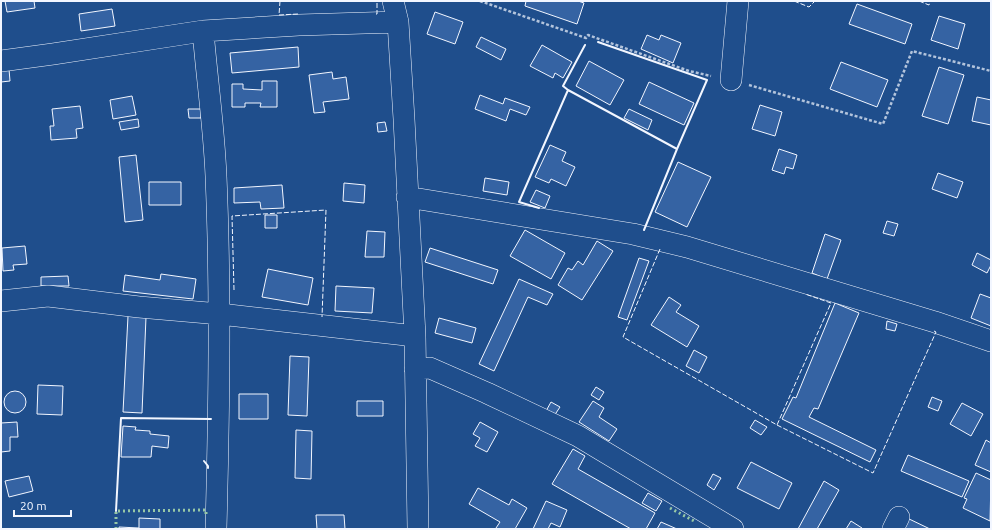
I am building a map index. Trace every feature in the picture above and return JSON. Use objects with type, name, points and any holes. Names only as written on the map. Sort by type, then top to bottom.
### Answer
[{"type":"street","points":[[393,1],[398,22],[415,336],[418,529]]},
{"type":"street","points":[[731,80],[738,1]]},
{"type":"street","points":[[1,61],[203,31],[299,25],[398,22]]},
{"type":"street","points":[[203,31],[216,174],[220,314],[216,529]]},
{"type":"street","points":[[407,197],[632,234],[688,248],[935,322],[991,341]]},
{"type":"street","points":[[1,301],[48,296],[415,336]]},
{"type":"street","points":[[415,368],[430,368],[578,436],[733,529]]},
{"type":"path","points":[[480,1],[586,38],[588,36],[689,71],[731,80],[883,124],[912,51],[991,71]]},
{"type":"building","points":[[5,1],[34,1],[35,8],[7,12]]},
{"type":"building","points":[[526,1],[578,1],[584,3],[577,24],[525,6]]},
{"type":"building","points":[[857,4],[912,24],[905,44],[849,24]]},
{"type":"building","points":[[112,9],[115,26],[81,31],[79,14]]},
{"type":"building","points":[[435,12],[463,22],[455,44],[427,34]]},
{"type":"building","points":[[939,16],[965,24],[958,49],[931,40]]},
{"type":"building","points":[[647,35],[659,40],[661,35],[681,43],[673,63],[641,49]]},
{"type":"building","points":[[481,37],[506,49],[501,60],[476,47]]},
{"type":"building","points":[[542,45],[572,62],[563,78],[555,73],[553,78],[530,66]]},
{"type":"building","points":[[298,47],[299,67],[232,73],[230,53]]},
{"type":"building","points":[[589,61],[624,80],[610,105],[576,86]]},
{"type":"building","points":[[841,62],[888,80],[877,107],[830,89]]},
{"type":"building","points":[[939,67],[964,75],[948,124],[922,116]]},
{"type":"building","points":[[9,69],[10,81],[1,82],[1,71]]},
{"type":"building","points":[[332,72],[333,79],[346,77],[349,99],[323,102],[325,112],[314,113],[309,75]]},
{"type":"building","points":[[262,81],[277,81],[277,107],[260,107],[261,103],[245,103],[245,107],[232,107],[232,84],[243,84],[243,89],[262,90]]},
{"type":"building","points":[[649,82],[694,103],[684,125],[639,104]]},
{"type":"building","points":[[480,95],[503,104],[505,98],[530,107],[526,115],[510,109],[506,121],[475,109]]},
{"type":"building","points":[[132,96],[136,115],[113,119],[110,100]]},
{"type":"building","points":[[977,97],[991,100],[991,125],[972,121]]},
{"type":"building","points":[[760,105],[782,112],[775,136],[752,129]]},
{"type":"building","points":[[80,106],[83,128],[76,129],[77,138],[51,140],[50,126],[54,126],[52,109]]},
{"type":"building","points":[[188,109],[201,109],[201,118],[189,118]]},
{"type":"building","points":[[629,109],[652,120],[648,130],[624,118]]},
{"type":"building","points":[[138,119],[139,127],[121,130],[119,122]]},
{"type":"building","points":[[385,122],[387,131],[378,132],[377,123]]},
{"type":"building","points":[[550,145],[566,152],[562,161],[575,167],[566,186],[551,179],[549,183],[535,177]]},
{"type":"building","points":[[779,149],[797,155],[793,169],[786,167],[784,174],[772,170]]},
{"type":"building","points":[[136,155],[143,220],[125,222],[119,157]]},
{"type":"building","points":[[678,162],[711,177],[687,227],[655,212]]},
{"type":"building","points":[[938,173],[963,182],[957,198],[932,189]]},
{"type":"building","points":[[485,178],[509,182],[507,195],[483,191]]},
{"type":"building","points":[[149,182],[181,182],[181,205],[149,205]]},
{"type":"building","points":[[344,183],[365,185],[364,203],[343,201]]},
{"type":"building","points":[[282,185],[284,208],[261,209],[260,202],[234,203],[234,188]]},
{"type":"building","points":[[536,190],[550,196],[545,208],[530,202]]},
{"type":"building","points":[[265,215],[277,215],[277,228],[265,228]]},
{"type":"building","points":[[887,221],[898,224],[894,236],[883,233]]},
{"type":"building","points":[[525,230],[565,253],[551,279],[510,256]]},
{"type":"building","points":[[367,231],[385,232],[384,257],[365,257]]},
{"type":"building","points":[[825,234],[841,240],[827,279],[812,273]]},
{"type":"building","points":[[597,241],[613,251],[582,300],[558,285],[568,268],[572,270],[578,261],[583,265]]},
{"type":"building","points":[[25,246],[27,264],[13,265],[14,270],[3,271],[2,248]]},
{"type":"building","points":[[430,248],[498,270],[493,284],[425,262]]},
{"type":"building","points":[[977,253],[991,260],[991,265],[987,273],[972,265]]},
{"type":"building","points":[[639,258],[649,261],[627,320],[618,317]]},
{"type":"building","points":[[268,269],[313,278],[308,305],[262,297]]},
{"type":"building","points":[[161,274],[196,279],[193,299],[123,291],[125,275],[160,280]]},
{"type":"building","points":[[68,276],[69,286],[41,286],[41,277]]},
{"type":"building","points":[[519,279],[553,294],[547,305],[528,297],[494,371],[479,364]]},
{"type":"building","points":[[336,286],[374,288],[372,313],[335,311]]},
{"type":"building","points":[[980,294],[991,298],[991,326],[971,318]]},
{"type":"building","points":[[669,297],[681,305],[676,312],[699,326],[687,347],[651,325]]},
{"type":"building","points":[[835,303],[859,313],[818,409],[814,408],[809,417],[876,450],[870,462],[782,419],[793,397],[796,398]]},
{"type":"building","points":[[128,316],[146,317],[142,413],[123,412]]},
{"type":"building","points":[[439,318],[476,328],[472,343],[435,333]]},
{"type":"building","points":[[887,321],[897,324],[895,331],[886,329]]},
{"type":"building","points":[[694,350],[707,357],[699,373],[686,366]]},
{"type":"building","points":[[290,356],[309,357],[307,416],[288,415]]},
{"type":"building","points":[[38,385],[63,386],[62,415],[37,414]]},
{"type":"building","points":[[596,387],[604,392],[599,400],[591,395]]},
{"type":"building","points":[[15,391],[23,394],[26,402],[23,410],[15,413],[7,410],[4,402],[7,394]]},
{"type":"building","points":[[239,394],[268,394],[268,419],[239,419]]},
{"type":"building","points":[[932,397],[942,401],[938,411],[928,407]]},
{"type":"building","points":[[357,401],[383,401],[383,416],[357,416]]},
{"type":"building","points":[[593,401],[604,408],[599,417],[617,429],[609,441],[579,422]]},
{"type":"building","points":[[551,402],[560,407],[554,416],[546,411]]},
{"type":"building","points":[[962,403],[983,414],[971,436],[950,424]]},
{"type":"building","points":[[755,420],[767,427],[761,435],[750,428]]},
{"type":"building","points":[[17,422],[18,437],[10,437],[10,451],[1,452],[1,423]]},
{"type":"building","points":[[480,422],[498,432],[487,452],[475,446],[480,438],[473,434]]},
{"type":"building","points":[[123,426],[136,427],[135,430],[150,431],[150,434],[169,436],[168,448],[152,446],[151,457],[121,457]]},
{"type":"building","points":[[296,430],[312,431],[311,479],[295,478]]},
{"type":"building","points":[[986,440],[991,443],[991,472],[975,465]]},
{"type":"building","points":[[573,449],[585,456],[578,469],[655,513],[646,529],[631,529],[552,484]]},
{"type":"building","points":[[908,455],[969,481],[962,497],[901,471]]},
{"type":"building","points":[[751,462],[792,483],[779,509],[737,488]]},
{"type":"building","points":[[976,473],[991,480],[990,521],[963,508],[967,499],[964,498]]},
{"type":"building","points":[[713,474],[721,478],[714,490],[707,485]]},
{"type":"building","points":[[29,476],[33,491],[9,497],[5,481]]},
{"type":"building","points":[[824,481],[839,490],[817,529],[798,529]]},
{"type":"building","points":[[478,488],[509,505],[512,499],[527,508],[515,529],[497,529],[496,528],[500,522],[469,504]]},
{"type":"building","points":[[648,493],[662,501],[656,511],[642,503]]},
{"type":"building","points":[[546,501],[567,510],[560,527],[551,523],[548,529],[533,529]]},
{"type":"building","points":[[316,515],[344,515],[345,529],[317,529]]},
{"type":"building","points":[[905,517],[930,529],[900,529]]},
{"type":"building","points":[[139,518],[160,519],[160,529],[119,529],[119,527],[139,528]]},
{"type":"building","points":[[851,521],[862,528],[862,529],[846,529]]},
{"type":"building","points":[[661,522],[677,529],[657,529]]},
{"type":"hedge","points":[[670,508],[696,522]]},
{"type":"hedge","points":[[116,529],[116,511],[206,510],[206,515]]},
{"type":"fence","points":[[280,1],[279,15],[298,14]]},
{"type":"fence","points":[[376,14],[377,1]]},
{"type":"fence","points":[[794,1],[809,7],[815,1]]},
{"type":"fence","points":[[919,1],[929,5],[930,1]]},
{"type":"fence","points":[[234,290],[232,216],[326,210],[322,317]]},
{"type":"fence","points":[[660,249],[623,337],[777,425],[831,303],[805,294]]},
{"type":"fence","points":[[777,425],[873,473],[936,332],[934,331]]},
{"type":"wall","points":[[598,42],[707,80],[677,149]]},
{"type":"wall","points":[[568,90],[563,86],[585,45]]},
{"type":"wall","points":[[539,208],[519,202],[568,90],[677,149],[644,230]]},
{"type":"wall","points":[[116,511],[121,418],[211,419]]},
{"type":"wall","points":[[204,461],[208,468]]}]
